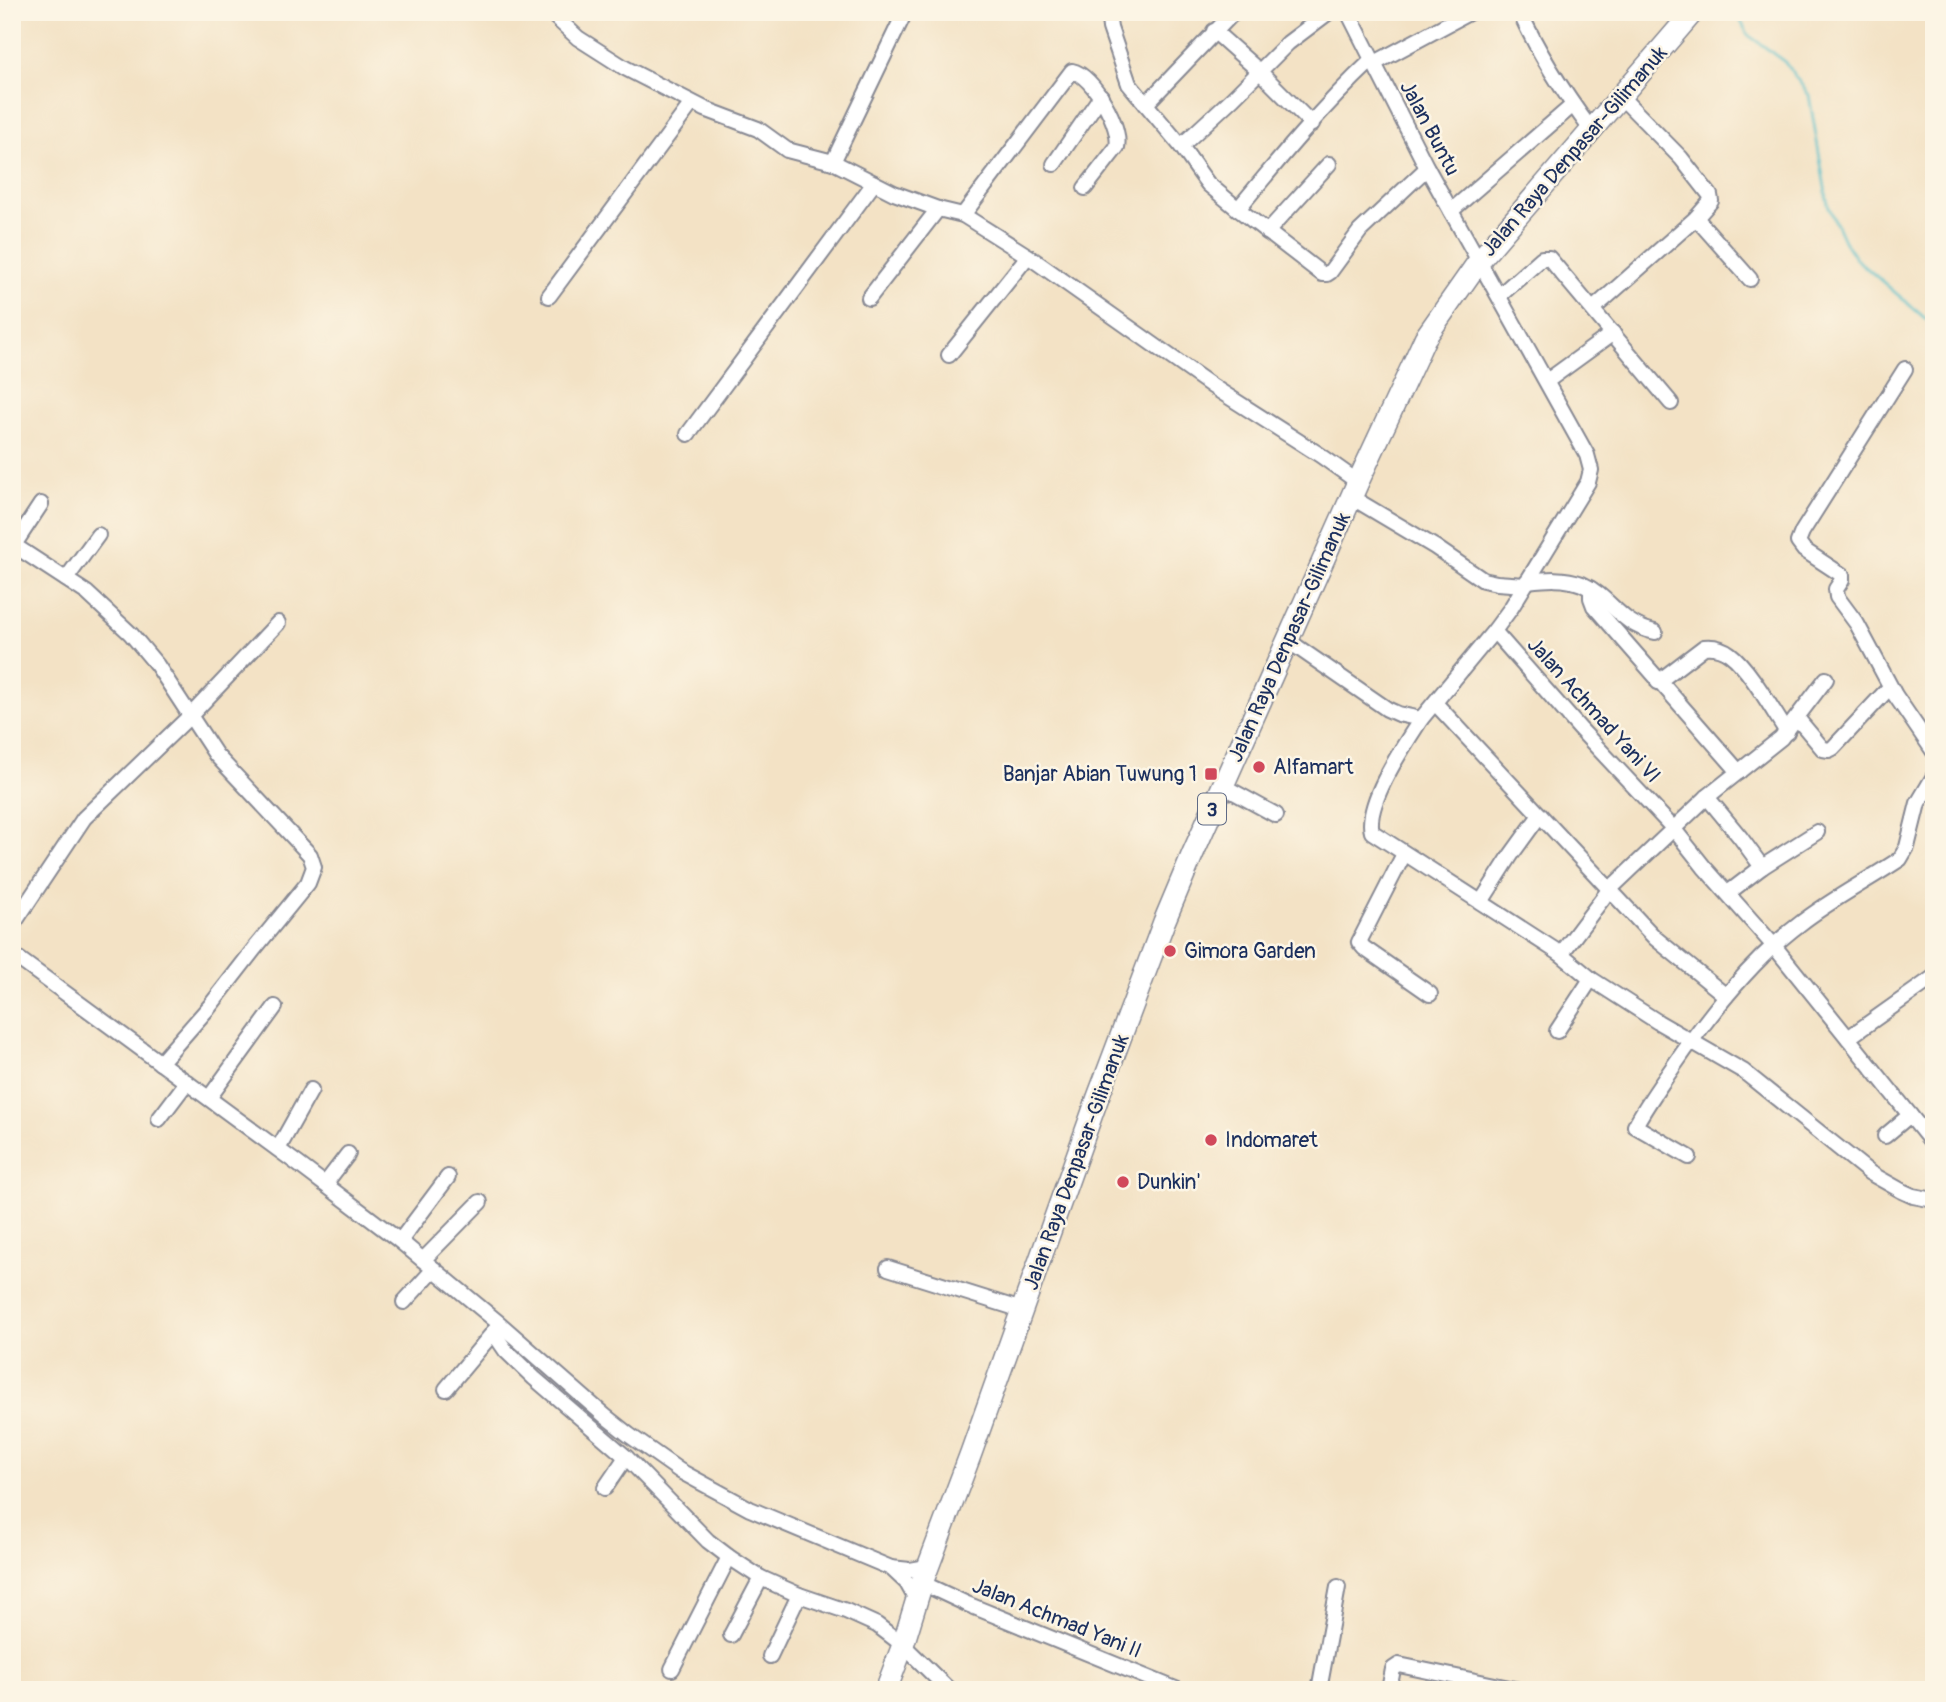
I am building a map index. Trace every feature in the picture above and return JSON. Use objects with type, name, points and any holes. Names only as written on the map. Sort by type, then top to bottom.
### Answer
[{"type":"highway","name":"Jalan Raya Denpasar-Gilimanuk","points":[[886,1690],[922,1583],[1155,946],[1287,640],[1425,338],[1479,261],[1693,12]]},
{"type":"street","points":[[550,12],[578,38],[625,68],[692,103],[758,129],[787,150],[833,162],[894,193],[963,215],[1028,256],[1212,386],[1320,455],[1354,490],[1483,580],[1523,588],[1553,578],[1571,581],[1630,623],[1655,632]]},
{"type":"street","points":[[833,162],[905,12]]},
{"type":"street","points":[[1108,12],[1110,27],[1126,76],[1135,92],[1209,184],[1322,274],[1327,274],[1360,230],[1427,168]]},
{"type":"street","points":[[1146,104],[1234,12]]},
{"type":"street","points":[[1181,146],[1288,43],[1329,12]]},
{"type":"street","name":"Jalan Buntu","points":[[1348,12],[1427,168],[1479,261]]},
{"type":"street","points":[[1238,209],[1343,88],[1372,62],[1469,12]]},
{"type":"street","points":[[1520,12],[1542,58],[1592,131]]},
{"type":"street","points":[[1214,32],[1259,71],[1312,124]]},
{"type":"street","points":[[963,215],[1070,73],[1075,71],[1101,96],[1119,142],[1085,188]]},
{"type":"street","points":[[1054,164],[1101,96]]},
{"type":"street","points":[[1593,309],[1710,203],[1710,195],[1681,158],[1621,97]]},
{"type":"street","points":[[549,296],[692,103]]},
{"type":"street","points":[[1451,211],[1573,105]]},
{"type":"street","points":[[1267,232],[1329,164]]},
{"type":"street","points":[[688,435],[874,183]]},
{"type":"street","points":[[869,298],[938,209]]},
{"type":"street","points":[[1696,218],[1749,279]]},
{"type":"street","points":[[949,355],[1028,256]]},
{"type":"street","points":[[1499,296],[1546,257],[1671,403]]},
{"type":"street","points":[[1479,261],[1587,455],[1591,470],[1588,482],[1494,631],[1421,719],[1376,798],[1371,815],[1371,832],[1561,954],[1591,978],[1743,1071],[1870,1172],[1913,1196],[1934,1200]]},
{"type":"street","points":[[1547,381],[1613,333]]},
{"type":"street","points":[[1905,369],[1798,542],[1804,550],[1842,575],[1837,597],[1862,633],[1890,687],[1934,752]]},
{"type":"street","points":[[41,504],[13,546],[87,593],[131,634],[158,665],[216,755],[310,855],[314,867],[309,883],[296,900],[160,1063]]},
{"type":"street","points":[[66,579],[99,535]]},
{"type":"street","points":[[1591,593],[1594,606],[1739,772]]},
{"type":"street","points":[[12,926],[85,818],[191,715],[278,623]]},
{"type":"street","name":"Jalan Achmad Yani VI","points":[[1494,631],[1581,730],[1673,828],[1774,946],[1934,1145]]},
{"type":"street","points":[[1287,640],[1387,709],[1421,719]]},
{"type":"street","points":[[1658,682],[1704,647],[1720,649],[1734,657],[1747,672],[1787,732]]},
{"type":"street","points":[[1561,954],[1609,890],[1707,797],[1787,732],[1826,679]]},
{"type":"street","points":[[1797,718],[1823,749],[1829,750],[1890,687]]},
{"type":"street","points":[[1435,703],[1662,944],[1726,996]]},
{"type":"street","points":[[1689,1157],[1635,1125],[1690,1041],[1726,996],[1774,946],[1810,916],[1900,859],[1907,847],[1918,803],[1934,776]]},
{"type":"street","points":[[1223,786],[1276,815]]},
{"type":"street","points":[[1707,797],[1762,867]]},
{"type":"street","points":[[1482,902],[1540,815]]},
{"type":"street","points":[[1728,893],[1762,867],[1817,832]]},
{"type":"street","points":[[1404,854],[1359,943],[1430,994]]},
{"type":"street","points":[[12,954],[400,1241],[497,1328],[629,1435],[680,1471],[750,1509],[891,1568],[909,1570],[922,1583]]},
{"type":"street","points":[[1848,1038],[1934,977]]},
{"type":"street","points":[[1557,1031],[1591,978]]},
{"type":"street","points":[[209,1098],[275,1007]]},
{"type":"street","points":[[159,1119],[187,1082]]},
{"type":"street","points":[[278,1149],[311,1090]]},
{"type":"street","points":[[1885,1136],[1910,1115]]},
{"type":"street","points":[[325,1184],[348,1154]]},
{"type":"street","points":[[400,1241],[448,1177]]},
{"type":"street","points":[[404,1302],[429,1265],[480,1202]]},
{"type":"street","points":[[888,1268],[1022,1310]]},
{"type":"street","points":[[446,1389],[497,1328]]},
{"type":"street","points":[[497,1328],[506,1351],[626,1457],[697,1532],[729,1558],[761,1578],[861,1617],[886,1631],[949,1690]]},
{"type":"street","points":[[584,1421],[596,1408]]},
{"type":"street","points":[[605,1488],[626,1457]]},
{"type":"street","points":[[672,1669],[729,1558]]},
{"type":"street","points":[[891,1568],[907,1583],[922,1583]]},
{"type":"street","points":[[731,1635],[761,1578]]},
{"type":"street","name":"Jalan Achmad Yani II","points":[[922,1583],[1178,1690]]},
{"type":"street","points":[[1319,1690],[1338,1587]]},
{"type":"street","points":[[771,1656],[799,1595]]},
{"type":"street","points":[[1389,1690],[1393,1669],[1399,1665],[1519,1690]]},
{"type":"waterway","points":[[1736,12],[1748,35],[1783,60],[1809,95],[1828,205],[1844,241],[1855,258],[1934,326]]},
{"type":"place","name":"Alfamart","points":[[1259,767]]},
{"type":"place","name":"Banjar Abian Tuwung 1","points":[[1211,774]]},
{"type":"place","name":"Gimora Garden","points":[[1170,951]]},
{"type":"place","name":"Indomaret","points":[[1211,1140]]},
{"type":"place","name":"Dunkin'","points":[[1123,1182]]}]
